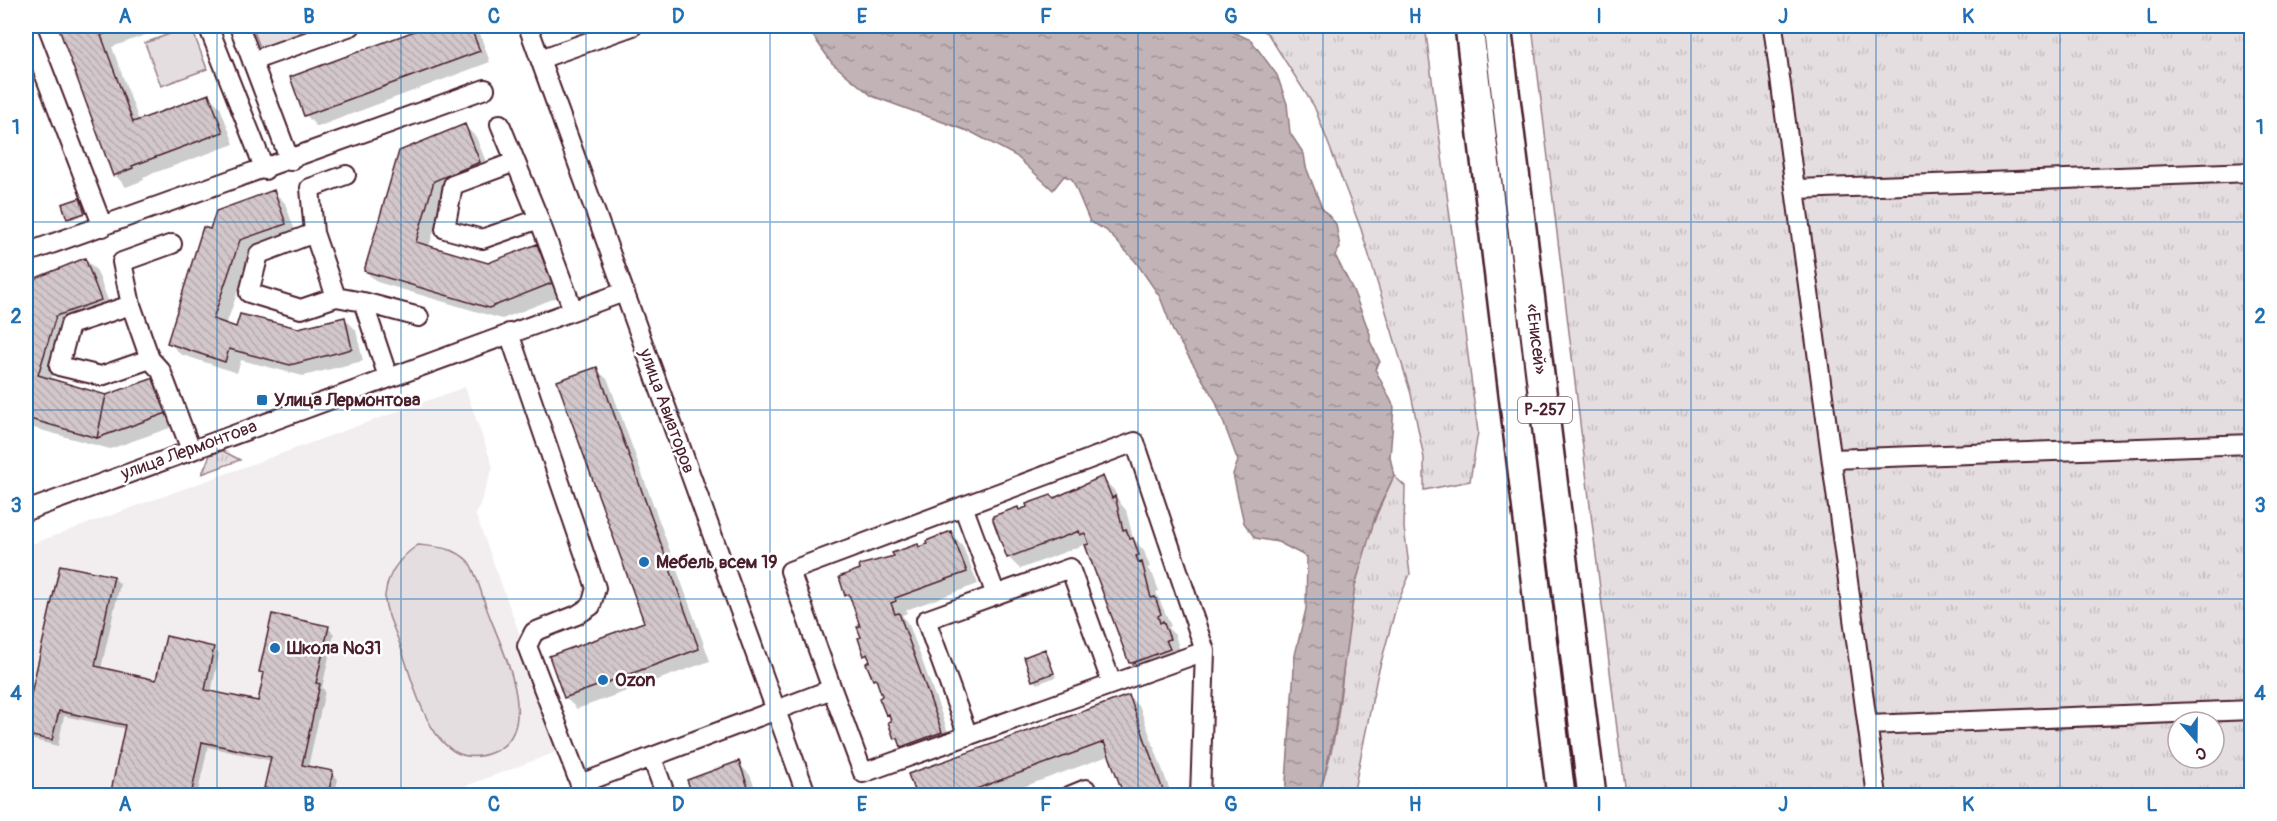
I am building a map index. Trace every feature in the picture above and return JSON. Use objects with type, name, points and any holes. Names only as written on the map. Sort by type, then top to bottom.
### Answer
[{"type":"highway","name":"«Енисей»","points":[[1469,26],[1561,795]]},
{"type":"highway","name":"«Енисей»","points":[[1497,26],[1592,795]]},
{"type":"street","points":[[26,26],[103,227]]},
{"type":"street","points":[[208,26],[265,170]]},
{"type":"street","points":[[239,26],[290,160]]},
{"type":"street","points":[[252,61],[351,26]]},
{"type":"street","name":"улица Авиаторов","points":[[528,26],[807,795]]},
{"type":"street","points":[[540,59],[591,32],[633,26]]},
{"type":"street","points":[[1773,26],[1797,189],[1877,795]]},
{"type":"street","points":[[26,253],[265,170],[485,89]]},
{"type":"street","points":[[500,124],[573,310]]},
{"type":"street","points":[[515,162],[453,185],[444,229],[482,239],[539,219]]},
{"type":"street","points":[[1797,189],[2252,172]]},
{"type":"street","points":[[336,297],[314,233],[310,188],[346,175]]},
{"type":"street","points":[[314,233],[259,254],[249,293],[301,309],[336,297],[419,317]]},
{"type":"street","points":[[171,243],[122,262],[131,305],[150,359],[161,370],[191,450]]},
{"type":"street","name":"улица Лермонтова","points":[[26,511],[624,292]]},
{"type":"street","points":[[363,302],[388,377]]},
{"type":"street","points":[[131,305],[70,325],[59,366],[101,376],[150,359]]},
{"type":"street","points":[[509,333],[596,588],[591,606],[577,615],[534,632],[527,646],[582,790],[652,758],[832,689]]},
{"type":"street","points":[[1200,795],[1205,651],[1135,442],[790,571],[862,773],[1205,651]]},
{"type":"street","points":[[1832,459],[2252,444]]},
{"type":"street","points":[[963,506],[996,595]]},
{"type":"street","points":[[968,736],[926,620],[1070,568],[1112,684]]},
{"type":"street","points":[[1868,724],[2252,710]]},
{"type":"street","points":[[652,758],[666,795]]},
{"type":"street","points":[[1069,795],[1086,789],[1088,795]]},
{"type":"shaded area","name":"Школа №31","points":[[465,387],[493,467],[476,515],[562,750],[442,795],[26,796],[26,546]]},
{"type":"green space","points":[[191,26],[207,69],[161,86],[145,43]]},
{"type":"green space","points":[[252,26],[363,26],[266,63]]},
{"type":"green space","points":[[1256,26],[1425,26],[1478,432],[1470,481],[1424,490],[1424,458],[1411,394],[1361,229],[1314,106],[1268,34]]},
{"type":"green space","points":[[1532,26],[2251,26],[2251,795],[1625,795]]},
{"type":"green space","points":[[223,451],[240,460],[202,474],[210,455]]},
{"type":"green space","points":[[1394,476],[1405,486],[1404,528],[1410,574],[1397,604],[1377,677],[1353,795],[1317,794],[1325,774],[1336,731],[1355,582],[1372,528]]},
{"type":"green space","points":[[418,545],[451,550],[468,561],[477,578],[509,666],[517,707],[516,726],[508,741],[493,752],[473,757],[456,752],[442,741],[430,724],[413,684],[389,615],[385,596],[388,580],[396,566]]},
{"type":"water","points":[[806,26],[1220,26],[1251,40],[1277,75],[1287,104],[1290,133],[1304,154],[1306,167],[1322,208],[1336,224],[1340,248],[1335,255],[1353,290],[1370,334],[1370,341],[1380,362],[1375,369],[1394,407],[1390,457],[1394,476],[1376,514],[1355,586],[1335,729],[1324,778],[1317,795],[1285,795],[1295,655],[1306,609],[1307,557],[1278,542],[1255,538],[1244,523],[1233,474],[1238,461],[1215,400],[1173,331],[1160,297],[1136,262],[1106,230],[1090,222],[1072,179],[1064,176],[1053,190],[1016,156],[973,133],[872,96],[832,63]]},
{"type":"building","points":[[58,26],[128,26],[101,35],[133,122],[209,94],[223,132],[132,166],[133,168],[113,176]]},
{"type":"building","points":[[428,26],[470,26],[480,51],[304,116],[290,77]]},
{"type":"building","points":[[465,124],[480,162],[434,181],[416,242],[488,263],[537,244],[552,283],[489,308],[364,271],[399,151]]},
{"type":"building","points":[[274,190],[286,224],[240,240],[213,319],[236,327],[240,314],[298,328],[345,317],[352,349],[290,365],[229,349],[225,362],[167,343],[203,227],[210,229],[216,211]]},
{"type":"building","points":[[80,198],[85,213],[67,219],[62,204]]},
{"type":"building","points":[[85,258],[101,300],[56,316],[38,375],[106,395],[97,438],[26,418],[26,282]]},
{"type":"building","points":[[597,367],[699,649],[564,698],[549,656],[644,622],[557,381]]},
{"type":"building","points":[[154,378],[167,413],[97,438],[106,395]]},
{"type":"building","points":[[1103,476],[1112,498],[1115,496],[1123,530],[1126,529],[1130,539],[1133,538],[1139,555],[1136,556],[1139,563],[1142,562],[1151,598],[1155,597],[1161,614],[1158,616],[1160,623],[1163,621],[1170,639],[1166,640],[1170,649],[1132,663],[1129,663],[1085,545],[1089,544],[1085,533],[1080,535],[1079,531],[1007,558],[993,520],[993,516],[1018,507],[1019,510],[1027,507],[1026,504],[1051,495],[1054,498]]},
{"type":"building","points":[[951,531],[967,572],[895,598],[896,601],[891,603],[895,614],[899,613],[942,732],[901,747],[898,738],[894,739],[888,722],[891,721],[889,714],[886,715],[879,698],[882,696],[876,679],[873,680],[866,663],[870,661],[867,654],[864,656],[858,638],[861,637],[857,627],[860,626],[849,594],[845,596],[839,577],[860,569],[859,565],[894,556],[892,553],[918,544],[919,547],[927,544],[926,541]]},
{"type":"building","points":[[60,565],[114,576],[95,666],[156,680],[166,636],[214,647],[205,690],[258,701],[264,673],[259,672],[272,614],[329,626],[316,683],[320,684],[302,765],[333,771],[328,796],[297,796],[264,788],[271,757],[202,742],[191,796],[110,796],[125,725],[59,711],[52,740],[26,735],[26,702],[29,703]]},
{"type":"building","points":[[1045,649],[1054,673],[1032,681],[1024,657]]},
{"type":"building","points":[[1129,695],[1165,796],[1124,796],[1104,742],[957,796],[916,796],[908,774]]},
{"type":"building","points":[[739,761],[751,796],[693,796],[687,780]]},
{"type":"place","name":"Улица Лермонтова","points":[[262,400]]},
{"type":"place","name":"Мебель всем 19","points":[[644,562]]},
{"type":"place","name":"Школа №31","points":[[275,648]]},
{"type":"place","name":"Ozon","points":[[603,680]]}]
